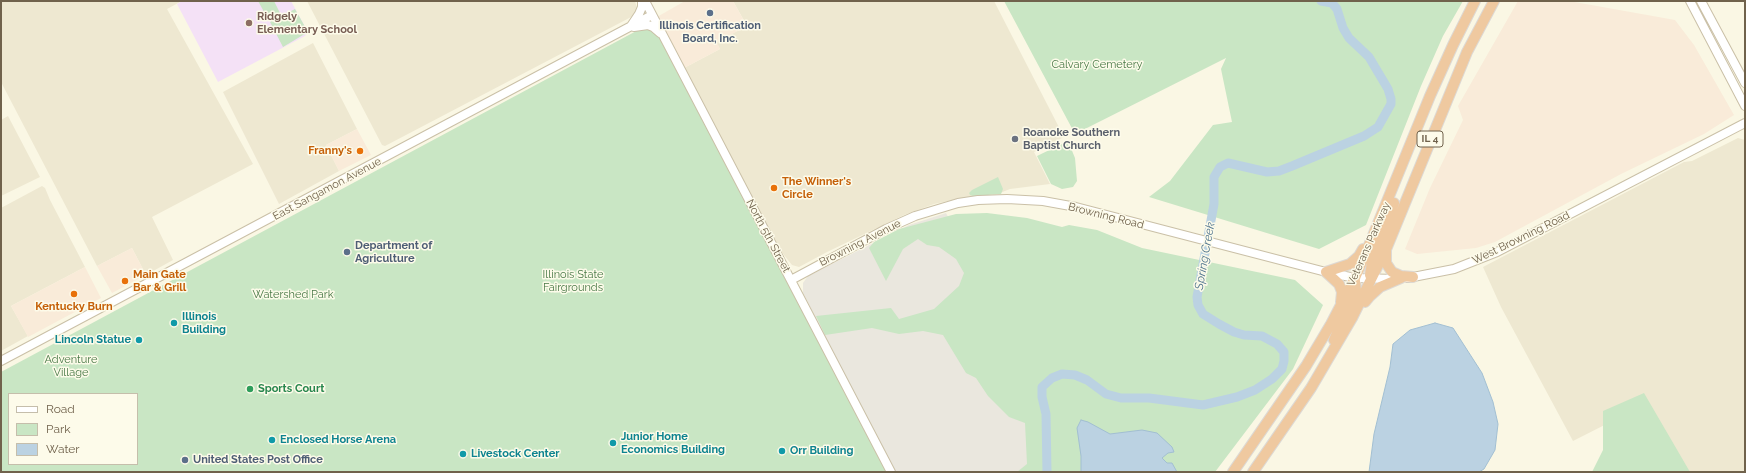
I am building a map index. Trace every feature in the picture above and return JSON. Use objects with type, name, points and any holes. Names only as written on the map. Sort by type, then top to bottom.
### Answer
[{"type":"highway","name":"Veterans Parkway","points":[[1234,472],[1306,366],[1355,278],[1450,52],[1476,1]]},
{"type":"highway","name":"Veterans Parkway","points":[[1253,472],[1298,409],[1335,348],[1372,279],[1387,247],[1467,52],[1494,1]]},
{"type":"highway","points":[[1372,279],[1370,275],[1372,262],[1397,192],[1404,161]]},
{"type":"highway","points":[[1326,272],[1345,266],[1359,256],[1378,214],[1385,207]]},
{"type":"highway","points":[[1387,247],[1386,260],[1389,269],[1395,274],[1413,277]]},
{"type":"highway","points":[[1326,272],[1337,281],[1341,287],[1341,304]]},
{"type":"highway","points":[[1298,409],[1356,291],[1355,278]]},
{"type":"highway","points":[[1335,348],[1344,342],[1370,296],[1385,285],[1401,278]]},
{"type":"main road","points":[[629,28],[639,14],[642,1]]},
{"type":"main road","name":"North 5th Street","points":[[645,1],[891,472]]},
{"type":"main road","points":[[1690,1],[1745,106]]},
{"type":"main road","points":[[1701,1],[1745,84]]},
{"type":"main road","name":"East Sangamon Avenue","points":[[1,361],[652,15]]},
{"type":"main road","points":[[629,28],[648,25],[656,29],[663,36]]},
{"type":"main road","name":"West Browning Road","points":[[1279,260],[1355,278],[1372,279],[1413,277],[1454,269],[1492,255],[1745,123]]},
{"type":"main road","points":[[1706,143],[1745,130]]},
{"type":"main road","name":"Browning Road","points":[[930,210],[978,200],[1007,198],[1030,199],[1076,207],[1279,260]]},
{"type":"main road","name":"Browning Avenue","points":[[791,280],[891,227],[930,210]]},
{"type":"shaded area","points":[[1,1],[182,1],[167,9],[253,164],[152,217],[173,260],[146,275],[132,248],[97,266],[1,82]]},
{"type":"shaded area","points":[[182,1],[291,1],[308,32],[305,36],[218,82],[177,4]]},
{"type":"shaded area","points":[[307,1],[635,1],[637,8],[635,15],[385,146],[382,145]]},
{"type":"shaded area","points":[[685,1],[733,1],[747,26],[717,42],[720,49],[684,68],[657,17]]},
{"type":"shaded area","points":[[733,1],[994,1],[1064,137],[1034,152],[1050,184],[1010,189],[1000,193],[962,198],[934,204],[904,215],[799,267],[792,265],[780,250],[684,68],[720,49],[716,42],[747,26]]},
{"type":"shaded area","points":[[1518,1],[1569,1],[1675,20],[1694,45],[1734,115],[1704,134],[1621,174],[1495,242],[1476,248],[1417,254],[1405,249],[1430,188],[1463,120],[1458,106]]},
{"type":"shaded area","points":[[313,43],[357,129],[326,145],[339,171],[279,204],[223,92]]},
{"type":"shaded area","points":[[8,116],[40,177],[1,196],[1,120]]},
{"type":"shaded area","points":[[357,129],[371,155],[339,171],[326,145]]},
{"type":"shaded area","points":[[1738,138],[1745,140],[1745,472],[1675,472],[1642,406],[1573,441],[1501,307],[1483,267],[1684,162],[1692,161]]},
{"type":"shaded area","points":[[42,186],[45,188],[85,267],[11,306],[28,336],[1,351],[1,208]]},
{"type":"shaded area","points":[[946,213],[981,279],[1037,423],[1035,472],[895,472],[803,293],[803,283],[808,276],[909,225]]},
{"type":"shaded area","points":[[132,248],[146,275],[112,293],[97,266]]},
{"type":"shaded area","points":[[85,267],[101,298],[28,337],[11,306]]},
{"type":"green space","points":[[258,1],[274,1],[280,13],[268,19]]},
{"type":"green space","name":"Calvary Cemetery","points":[[1004,1],[1463,1],[1443,36],[1421,86],[1366,225],[1319,249],[1149,197],[1170,181],[1213,125],[1232,122],[1221,69],[1226,58],[1075,134]]},
{"type":"green space","points":[[295,9],[308,32],[283,47],[270,22]]},
{"type":"green space","name":"Illinois State Fairgrounds","points":[[640,29],[649,29],[658,35],[887,472],[1,472],[1,372]]},
{"type":"green space","points":[[1068,141],[1075,158],[1077,181],[1073,187],[1062,189],[1051,184],[1037,156]]},
{"type":"green space","points":[[998,177],[1003,189],[1001,194],[970,195],[969,193],[972,190]]},
{"type":"green space","points":[[987,213],[1027,218],[1062,227],[1069,225],[1097,230],[1142,248],[1295,280],[1323,305],[1293,369],[1215,472],[1017,472],[1027,464],[1025,423],[1009,417],[988,396],[976,378],[966,373],[943,335],[923,331],[899,334],[872,328],[825,335],[816,316],[891,308],[899,319],[934,309],[959,286],[964,273],[956,259],[939,247],[927,245],[918,239],[903,249],[886,281],[869,248],[874,242],[899,229],[956,214]]},
{"type":"green space","points":[[1644,393],[1690,472],[1592,472],[1603,450],[1603,411]]},
{"type":"water","points":[[1435,323],[1453,328],[1482,373],[1493,402],[1498,424],[1495,450],[1484,469],[1479,472],[1369,472],[1374,434],[1390,367],[1393,344],[1410,330]]},
{"type":"water","points":[[1081,420],[1088,422],[1110,434],[1142,430],[1157,433],[1172,447],[1174,452],[1168,453],[1162,458],[1167,463],[1172,463],[1177,472],[1081,472],[1081,456],[1077,428]]},
{"type":"waterway","name":"Spring Creek","points":[[1047,472],[1046,414],[1042,397],[1042,387],[1052,378],[1062,374],[1075,375],[1087,380],[1106,394],[1121,398],[1149,398],[1203,405],[1237,397],[1255,390],[1272,379],[1282,369],[1284,352],[1277,344],[1262,336],[1244,335],[1234,332],[1219,324],[1203,314],[1198,305],[1197,297],[1214,204],[1214,177],[1220,167],[1228,163],[1267,172],[1279,171],[1364,136],[1378,127],[1391,104],[1388,89],[1369,57],[1349,38],[1343,28],[1337,9],[1332,3],[1321,1]]},
{"type":"place","name":"Illinois Certification Board, Inc.","points":[[710,13]]},
{"type":"place","name":"Ridgely Elementary School","points":[[249,23]]},
{"type":"place","name":"Roanoke Southern Baptist Church","points":[[1015,139]]},
{"type":"place","name":"Franny's","points":[[360,151]]},
{"type":"place","name":"The Winner's Circle","points":[[774,188]]},
{"type":"place","name":"Department of Agriculture","points":[[347,252]]},
{"type":"place","name":"Main Gate Bar & Grill","points":[[125,281]]},
{"type":"place","name":"Kentucky Burn","points":[[74,294]]},
{"type":"place","name":"Illinois Building","points":[[174,323]]},
{"type":"place","name":"Lincoln Statue","points":[[139,340]]},
{"type":"place","name":"Sports Court","points":[[250,389]]},
{"type":"place","name":"Enclosed Horse Arena","points":[[272,440]]},
{"type":"place","name":"Junior Home Economics Building","points":[[613,443]]},
{"type":"place","name":"Orr Building","points":[[782,451]]},
{"type":"place","name":"Livestock Center","points":[[463,454]]},
{"type":"place","name":"United States Post Office","points":[[185,460]]},
{"type":"park label","name":"Watershed Park","points":[[293,295]]},
{"type":"park label","name":"Adventure Village","points":[[71,366]]}]
